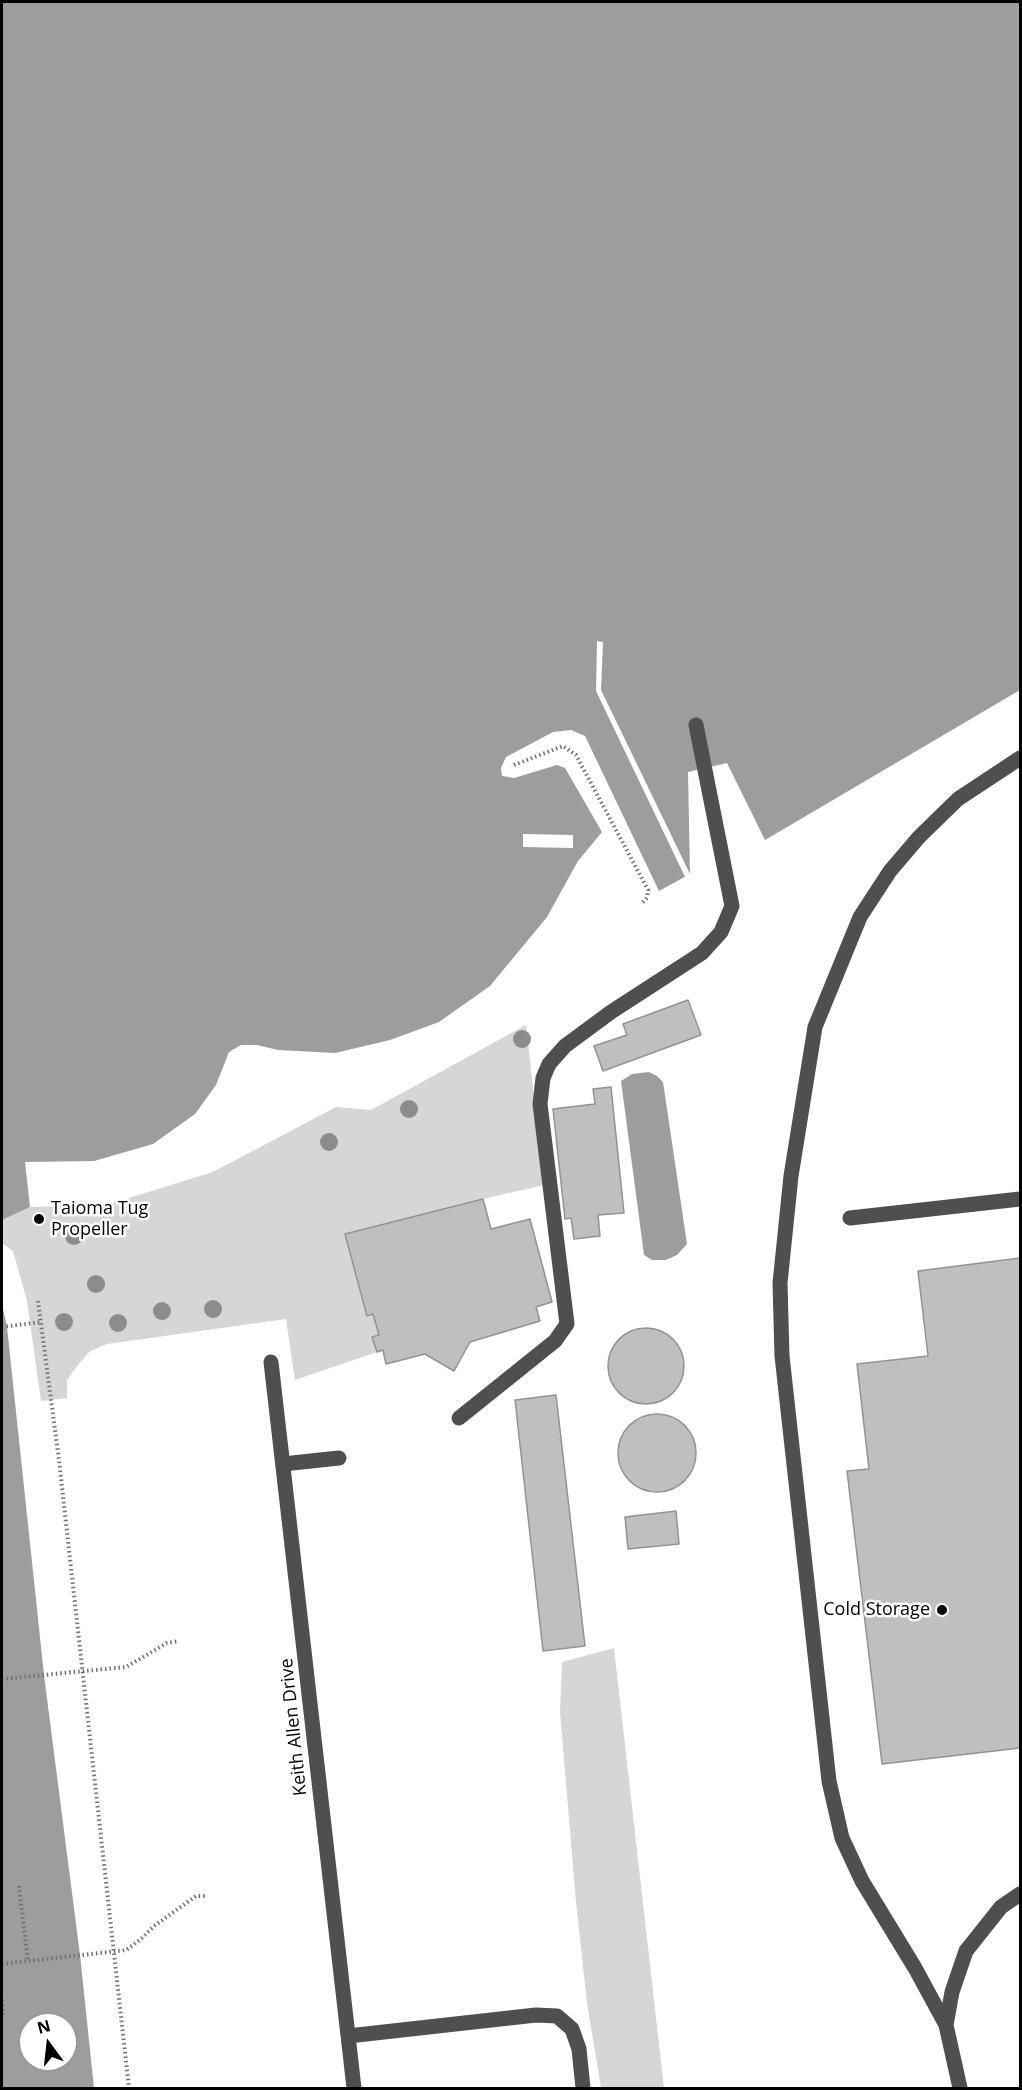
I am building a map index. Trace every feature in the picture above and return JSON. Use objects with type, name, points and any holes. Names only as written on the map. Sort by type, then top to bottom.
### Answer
[{"type":"street","points":[[459,1418],[555,1341],[567,1324],[540,1104],[543,1078],[549,1064],[565,1046],[611,1011],[702,953],[721,932],[732,906],[696,725]]},
{"type":"street","points":[[960,2088],[946,2025],[915,1968],[862,1881],[842,1838],[829,1781],[782,1356],[780,1282],[791,1176],[815,1027],[860,917],[891,871],[919,837],[957,799],[1020,758]]},
{"type":"street","points":[[850,1218],[1020,1199]]},
{"type":"street","name":"Keith Allen Drive","points":[[271,1362],[354,2088]]},
{"type":"street","points":[[283,1464],[339,1458]]},
{"type":"street","points":[[946,2025],[952,1992],[966,1951],[1000,1907],[1020,1894]]},
{"type":"street","points":[[348,2036],[536,2015],[557,2016],[572,2029],[579,2049],[582,2088]]},
{"type":"path","points":[[514,765],[562,746],[576,754],[648,890],[647,898],[642,903]]},
{"type":"path","points":[[38,1301],[129,2088]]},
{"type":"path","points":[[2,1327],[41,1322]]},
{"type":"path","points":[[2,1679],[126,1667],[167,1643],[178,1641]]},
{"type":"path","points":[[19,1886],[28,1962]]},
{"type":"path","points":[[2,1964],[126,1950],[154,1926],[196,1896],[205,1896]]},
{"type":"path","points":[[2,2000],[3,2014]]},
{"type":"shaded area","points":[[2,2],[1020,2],[1020,690],[765,840],[727,763],[688,772],[690,874],[659,891],[585,736],[571,730],[553,732],[506,757],[501,768],[502,776],[514,778],[557,765],[565,768],[602,832],[578,861],[547,917],[490,986],[439,1022],[390,1040],[335,1053],[278,1050],[257,1045],[241,1045],[229,1052],[216,1085],[195,1114],[153,1144],[94,1161],[25,1162],[30,1207],[2,1220]]},
{"type":"shaded area","points":[[526,1025],[544,1185],[346,1234],[367,1316],[373,1314],[379,1335],[373,1337],[377,1352],[295,1380],[286,1319],[107,1344],[90,1351],[77,1366],[67,1380],[67,1398],[41,1401],[27,1301],[13,1251],[2,1243],[2,1220],[30,1207],[106,1205],[213,1172],[336,1107],[371,1110]]},
{"type":"shaded area","points":[[649,1072],[663,1082],[687,1244],[677,1255],[666,1260],[652,1260],[644,1255],[621,1081],[632,1074]]},
{"type":"shaded area","points":[[2,1304],[7,1327],[44,1675],[80,1955],[94,2088],[2,2088]]},
{"type":"shaded area","points":[[614,1648],[664,2088],[601,2088],[587,2003],[560,1712],[562,1662]]},
{"type":"pier","points":[[597,641],[603,642],[601,690],[691,876],[686,879],[596,691]]},
{"type":"pier","points":[[523,834],[573,835],[573,848],[523,847]]},
{"type":"building","points":[[688,1000],[701,1035],[603,1071],[594,1046],[627,1035],[623,1024]]},
{"type":"building","points":[[611,1087],[624,1213],[598,1215],[600,1236],[574,1239],[571,1218],[565,1219],[553,1109],[595,1104],[593,1089]]},
{"type":"building","points":[[483,1199],[491,1229],[530,1219],[552,1302],[536,1307],[540,1321],[470,1342],[454,1371],[425,1354],[386,1364],[383,1350],[377,1352],[372,1337],[379,1335],[373,1314],[367,1316],[345,1234]]},
{"type":"building","name":"Cold Storage","points":[[1020,1258],[1020,1748],[882,1764],[847,1471],[869,1469],[857,1364],[928,1356],[918,1271]]},
{"type":"building","points":[[646,1328],[661,1331],[673,1339],[681,1351],[684,1366],[681,1381],[673,1393],[661,1401],[646,1404],[631,1401],[619,1393],[611,1381],[608,1366],[611,1351],[619,1339],[631,1331]]},
{"type":"building","points":[[556,1395],[585,1646],[543,1651],[515,1400]]},
{"type":"building","points":[[657,1414],[672,1417],[689,1431],[696,1453],[693,1468],[679,1485],[657,1492],[642,1489],[625,1475],[618,1453],[621,1438],[635,1421]]},
{"type":"building","points":[[676,1511],[679,1544],[628,1549],[625,1517]]},
{"type":"place","name":"Taioma Tug Propeller","points":[[39,1219]]},
{"type":"place","name":"Cold Storage","points":[[942,1610]]}]
